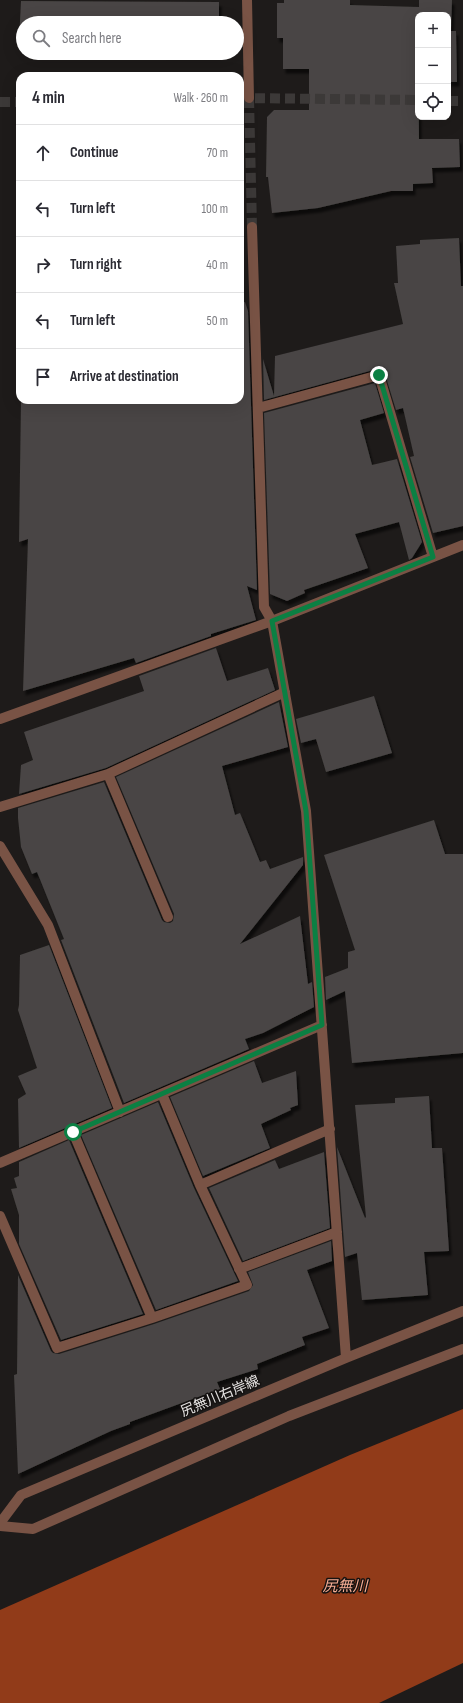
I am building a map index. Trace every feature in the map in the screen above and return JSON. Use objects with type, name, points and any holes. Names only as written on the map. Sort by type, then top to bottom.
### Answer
[{"type":"street","points":[[247,0],[249,98]]},
{"type":"street","points":[[252,227],[264,607],[272,621],[306,811],[346,1358]]},
{"type":"street","points":[[258,408],[379,375],[433,557]]},
{"type":"street","points":[[0,719],[272,621],[463,545]]},
{"type":"street","points":[[0,807],[108,774],[285,692]]},
{"type":"street","points":[[108,774],[168,917]]},
{"type":"street","points":[[0,846],[48,925],[120,1112]]},
{"type":"street","points":[[0,1163],[322,1025]]},
{"type":"street","points":[[0,1216],[57,1348],[152,1318],[247,1285],[200,1185],[162,1094]]},
{"type":"street","points":[[200,1185],[330,1129]]},
{"type":"street","points":[[73,1132],[152,1318]]},
{"type":"street","points":[[239,1269],[337,1232]]},
{"type":"street","name":"尻無川右岸線","points":[[0,1524],[21,1495],[346,1358],[463,1311]]},
{"type":"street","points":[[0,1524],[33,1529],[290,1416],[463,1349]]},
{"type":"water","name":"尻無川","points":[[463,1409],[463,1663],[379,1703],[0,1703],[0,1610],[350,1455]]},
{"type":"building","points":[[284,0],[350,0],[350,5],[419,7],[419,0],[452,0],[451,31],[451,12],[415,12],[415,120],[419,120],[419,139],[459,139],[460,167],[432,168],[433,183],[413,184],[413,191],[391,191],[318,208],[272,213],[268,177],[266,177],[267,117],[274,110],[309,110],[309,69],[283,69],[283,38],[277,38],[277,3],[284,3]]},
{"type":"building","points":[[21,1],[219,2],[219,16],[20,16]]},
{"type":"building","points":[[451,31],[456,31],[457,82],[451,82]]},
{"type":"building","points":[[459,238],[461,286],[463,286],[463,526],[433,533],[410,457],[414,456],[403,408],[396,410],[384,371],[377,369],[264,400],[263,359],[274,396],[275,356],[403,324],[394,283],[398,283],[396,246],[420,244],[420,240]]},
{"type":"building","points":[[244,302],[248,311],[257,590],[247,586],[256,620],[211,634],[211,636],[136,663],[134,658],[23,691],[28,539],[19,542],[21,404],[244,404]]},
{"type":"building","points":[[375,383],[384,413],[360,420],[372,465],[397,459],[422,542],[412,558],[409,560],[399,522],[355,534],[368,568],[304,590],[305,593],[287,601],[270,594],[264,413]]},
{"type":"building","points":[[216,648],[227,681],[268,668],[275,690],[106,768],[19,794],[21,765],[33,760],[24,732],[144,691],[139,676]]},
{"type":"building","points":[[374,696],[392,753],[326,772],[316,739],[301,743],[296,719]]},
{"type":"building","points":[[279,702],[288,747],[222,766],[235,815],[240,813],[260,862],[266,860],[270,869],[303,857],[303,865],[240,944],[300,916],[308,984],[312,982],[314,1007],[263,1033],[245,1039],[249,1049],[124,1103],[61,940],[64,939],[37,872],[32,874],[21,847],[18,808],[104,782],[162,920],[170,923],[173,921],[174,914],[116,777]]},
{"type":"building","points":[[434,820],[445,854],[463,854],[463,1053],[352,1063],[345,991],[326,1000],[325,977],[348,968],[348,952],[355,950],[324,855]]},
{"type":"building","points":[[49,945],[112,1108],[19,1148],[18,1099],[26,1094],[18,1076],[37,1068],[18,1010],[20,955]]},
{"type":"building","points":[[254,1061],[262,1083],[296,1071],[298,1105],[290,1108],[291,1110],[261,1124],[270,1148],[203,1176],[170,1097]]},
{"type":"building","points":[[429,1096],[432,1148],[442,1148],[449,1251],[424,1252],[428,1295],[362,1300],[357,1253],[345,1257],[337,1147],[365,1218],[355,1105],[395,1103],[395,1098]]},
{"type":"building","points":[[158,1102],[194,1188],[238,1281],[156,1310],[81,1135]]},
{"type":"building","points":[[69,1140],[143,1314],[61,1340],[19,1244],[19,1215],[11,1189],[17,1188],[14,1178],[19,1176],[19,1162]]},
{"type":"building","points":[[324,1152],[330,1228],[243,1261],[209,1188],[275,1160],[279,1169]]},
{"type":"building","points":[[331,1241],[332,1261],[307,1270],[329,1328],[302,1337],[305,1345],[257,1364],[258,1369],[217,1382],[220,1389],[130,1422],[130,1424],[111,1431],[18,1474],[14,1375],[17,1374],[18,1275],[51,1351],[59,1354],[154,1324],[249,1291],[253,1285],[248,1272]]},
{"type":"tunnel","points":[[244,98],[415,100]]},
{"type":"tunnel","points":[[249,98],[252,227]]},
{"type":"tunnel","points":[[451,101],[463,101]]},
{"type":"tunnel","points":[[0,102],[16,102]]},
{"type":"route","points":[[73,1132],[322,1025],[306,811],[272,621],[433,557],[379,375]]}]
